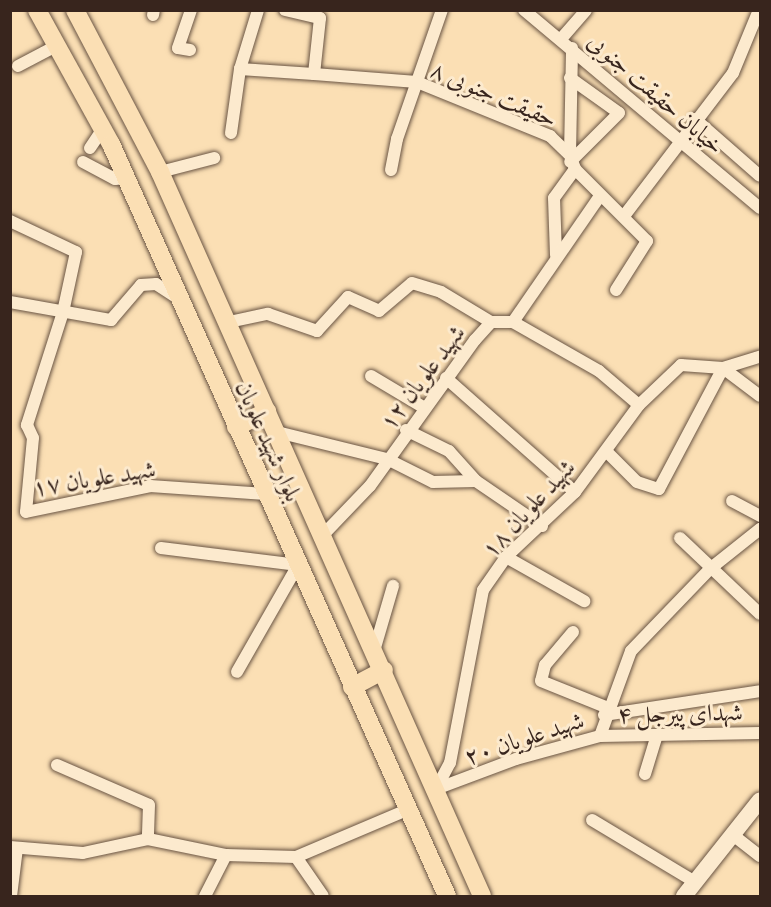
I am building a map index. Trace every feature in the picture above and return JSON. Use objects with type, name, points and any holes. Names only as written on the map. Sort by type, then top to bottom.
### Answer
[{"type":"main road","name":"بلوار شهید علویان","points":[[37,10],[103,129],[126,178],[447,897]]},
{"type":"main road","name":"بلوار شهید علویان","points":[[75,10],[160,172],[229,322],[482,897]]},
{"type":"main road","points":[[236,427],[267,411]]},
{"type":"main road","points":[[352,687],[384,670]]},
{"type":"main road","points":[[684,897],[760,800]]},
{"type":"street","points":[[190,50],[178,48],[191,10]]},
{"type":"street","points":[[231,133],[240,69],[258,10]]},
{"type":"street","points":[[285,10],[321,14],[314,74]]},
{"type":"street","points":[[391,170],[417,82],[442,10]]},
{"type":"street","name":"خیابان حقیقت جنوبی","points":[[524,10],[760,208]]},
{"type":"street","points":[[561,39],[586,10]]},
{"type":"street","points":[[624,216],[695,119],[733,73],[759,10]]},
{"type":"street","points":[[18,66],[56,46]]},
{"type":"street","points":[[571,162],[572,48]]},
{"type":"street","name":"حقیقت جنوبی ۸","points":[[240,69],[417,82],[550,136],[600,196],[624,216],[647,241],[616,290]]},
{"type":"street","points":[[556,255],[554,198],[571,162],[619,113],[570,78]]},
{"type":"street","points":[[695,119],[760,176]]},
{"type":"street","points":[[90,148],[103,129]]},
{"type":"street","points":[[160,172],[214,158]]},
{"type":"street","points":[[83,162],[115,179],[126,178]]},
{"type":"street","points":[[600,196],[556,255],[513,322],[598,371],[639,405]]},
{"type":"street","points":[[10,221],[76,252],[63,312]]},
{"type":"street","points":[[10,302],[111,320],[141,285],[156,284],[179,299]]},
{"type":"street","points":[[229,322],[268,314],[317,331],[348,297],[379,310],[412,284],[441,292],[491,322]]},
{"type":"street","name":"شهید علویان ۱۷","points":[[63,312],[27,425],[33,438],[26,512],[150,486],[266,494]]},
{"type":"street","name":"شهید علویان ۱۲","points":[[322,536],[370,486],[406,430],[491,322],[513,322]]},
{"type":"street","points":[[607,452],[637,482],[659,489],[723,368],[760,357]]},
{"type":"street","name":"شهید علویان ۱۸","points":[[436,789],[450,763],[483,590],[506,557],[542,526],[575,492],[607,452],[639,405],[681,365],[723,368]]},
{"type":"street","points":[[723,368],[760,396]]},
{"type":"street","points":[[371,376],[423,407]]},
{"type":"street","points":[[446,378],[575,492]]},
{"type":"street","points":[[406,430],[450,450],[476,481],[542,526]]},
{"type":"street","points":[[277,432],[387,459],[433,482],[476,481]]},
{"type":"street","points":[[732,501],[760,516]]},
{"type":"street","name":"شهید علویان ۲۰","points":[[436,789],[516,759],[600,736],[606,712],[632,651],[711,568],[760,529]]},
{"type":"street","points":[[680,538],[760,614]]},
{"type":"street","points":[[161,548],[298,565],[237,672]]},
{"type":"street","points":[[506,557],[584,601]]},
{"type":"street","points":[[374,651],[393,586]]},
{"type":"street","points":[[573,632],[545,665],[541,681],[606,712],[760,691]]},
{"type":"street","name":"شهدای پیرجل ۴","points":[[600,736],[656,737],[760,733]]},
{"type":"street","points":[[645,774],[656,737]]},
{"type":"street","points":[[57,765],[149,805],[148,839]]},
{"type":"street","points":[[10,897],[14,847],[83,853],[148,839],[226,855],[296,857],[409,809]]},
{"type":"street","points":[[592,819],[695,882]]},
{"type":"street","points":[[733,835],[760,856]]},
{"type":"street","points":[[205,897],[226,855]]},
{"type":"street","points":[[296,857],[323,897]]}]
